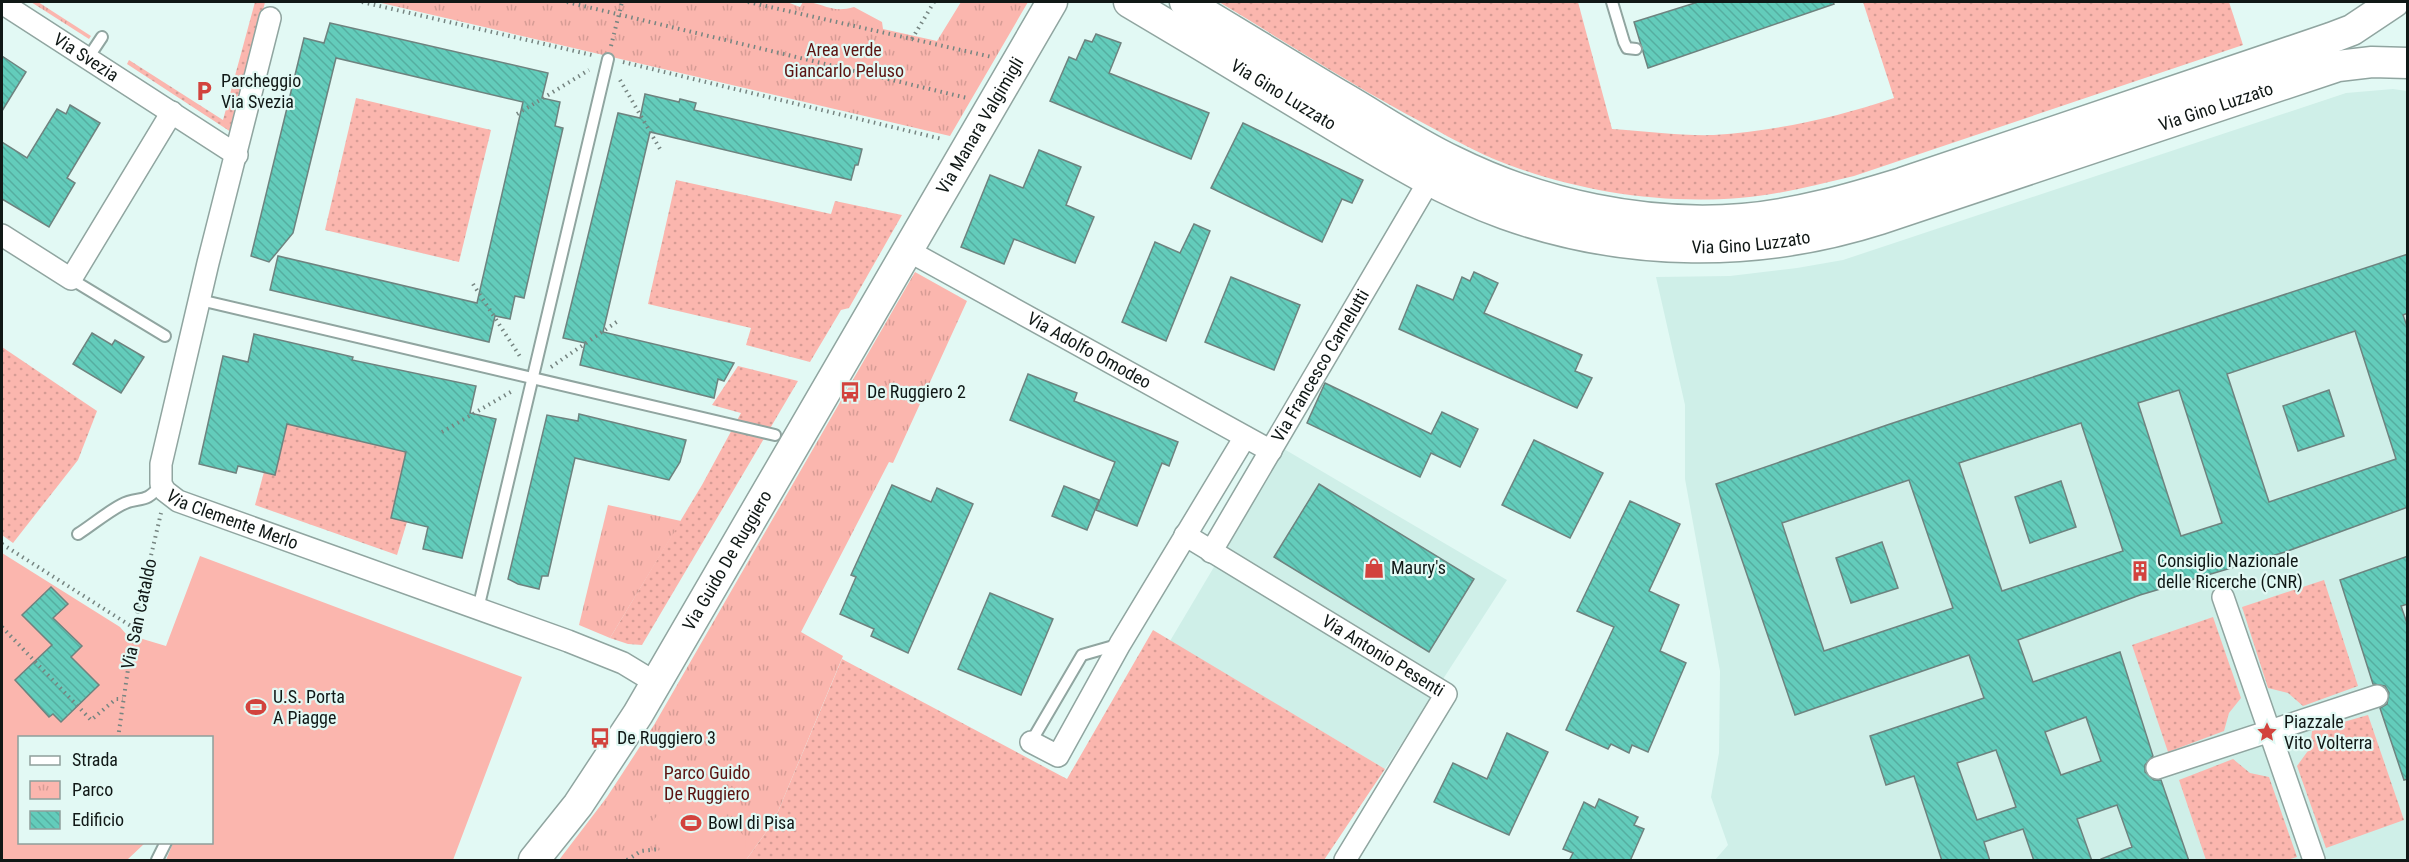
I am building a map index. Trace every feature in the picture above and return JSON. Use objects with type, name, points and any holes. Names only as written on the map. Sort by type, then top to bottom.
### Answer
[{"type":"main road","name":"Via Manara Valgimigli","points":[[907,250],[1052,2]]},
{"type":"main road","name":"Via Gino Luzzato","points":[[1129,2],[1429,181],[1515,217],[1601,239],[1642,245],[1697,248],[1766,244],[1812,237],[1870,223],[2338,66],[2372,62],[2408,63]]},
{"type":"main road","name":"Via Gino Luzzato","points":[[1185,2],[1418,142],[1463,166],[1520,189],[1572,205],[1625,214],[1700,220],[1742,219],[1802,210],[1843,201],[1902,183],[2331,38],[2352,30],[2394,2]]},
{"type":"main road","name":"Via Guido De Ruggiero","points":[[534,861],[593,784],[656,683],[907,250]]},
{"type":"street","name":"Via Svezia","points":[[2,3],[237,155]]},
{"type":"street","name":"Via Clemente Merlo","points":[[270,18],[161,464],[163,488],[178,501],[220,518],[623,663],[656,683]]},
{"type":"street","points":[[2,235],[71,279],[172,112]]},
{"type":"street","name":"Via Francesco Carnelutti","points":[[1211,552],[1429,181]]},
{"type":"street","name":"Via Adolfo Omodeo","points":[[907,250],[1271,451]]},
{"type":"street","name":"Via Francesco Carnelutti","points":[[1031,742],[1058,756],[1120,644],[1245,437]]},
{"type":"street","name":"Via Antonio Pesenti","points":[[1185,535],[1446,694],[1345,861]]},
{"type":"street","points":[[2223,597],[2314,861]]},
{"type":"street","points":[[2157,768],[2377,696]]},
{"type":"lane","points":[[1612,2],[1624,42],[1627,48],[1635,49]]},
{"type":"lane","points":[[88,58],[102,37]]},
{"type":"lane","points":[[478,609],[608,59]]},
{"type":"lane","points":[[71,279],[165,336]]},
{"type":"lane","points":[[200,300],[774,435]]},
{"type":"lane","points":[[78,534],[123,503],[145,500],[163,488]]},
{"type":"lane","points":[[1031,742],[1082,655],[1120,644]]},
{"type":"lane","points":[[157,861],[165,844]]},
{"type":"path","points":[[362,2],[950,141]]},
{"type":"path","points":[[567,2],[974,100]]},
{"type":"path","points":[[622,2],[608,59],[660,149]]},
{"type":"path","points":[[748,2],[999,58]]},
{"type":"path","points":[[912,39],[934,2]]},
{"type":"path","points":[[517,114],[608,59]]},
{"type":"path","points":[[472,284],[534,378]]},
{"type":"path","points":[[442,432],[534,378],[618,321]]},
{"type":"path","name":"Via San Cataldo","points":[[118,736],[134,628],[163,488]]},
{"type":"path","points":[[2,543],[134,628]]},
{"type":"path","points":[[2,627],[91,720],[116,699],[123,699]]},
{"type":"path","points":[[627,861],[641,851],[660,849]]},
{"type":"shaded area","points":[[2393,89],[2407,91],[2407,860],[1715,860],[1728,845],[1711,797],[1719,753],[1720,671],[1685,479],[1685,405],[1656,277],[1730,276],[1843,260],[2346,93]]},
{"type":"shaded area","points":[[1284,449],[1507,580],[1385,769],[1170,641]]},
{"type":"green space","points":[[31,2],[38,2],[91,36],[89,39]]},
{"type":"green space","points":[[255,2],[265,2],[234,134],[127,64],[129,60],[223,120]]},
{"type":"green space","name":"Area verde Giancarlo Peluso","points":[[377,2],[787,2],[800,7],[803,2],[839,9],[854,7],[882,22],[883,29],[937,41],[961,2],[1028,2],[950,136]]},
{"type":"green space","points":[[1219,2],[1578,2],[1612,129],[1689,135],[1714,135],[1783,127],[1850,112],[1894,98],[1863,2],[2229,2],[2243,45],[1854,176],[1754,197],[1655,198],[1573,184],[1496,160],[1448,137],[1373,95]]},
{"type":"green space","points":[[356,98],[491,130],[459,262],[325,230]]},
{"type":"green space","points":[[676,180],[831,214],[835,201],[902,215],[849,308],[841,310],[810,362],[746,345],[751,328],[648,304]]},
{"type":"green space","name":"Parco Guido De Ruggiero","points":[[915,272],[967,301],[893,463],[889,462],[801,632],[843,656],[774,821],[746,860],[559,860],[607,797],[654,725]]},
{"type":"green space","points":[[2,347],[97,411],[78,460],[13,543],[2,535]]},
{"type":"green space","points":[[738,366],[798,381],[642,645],[628,644],[610,638],[702,485],[741,413],[712,405]]},
{"type":"green space","points":[[287,424],[406,452],[391,517],[407,522],[397,555],[255,505],[264,472]]},
{"type":"green space","points":[[608,505],[681,521],[610,638],[579,625]]},
{"type":"green space","name":"U.S. Porta A Piagge","points":[[2,553],[120,627],[126,634],[166,646],[200,556],[522,677],[453,860],[166,860],[173,844],[213,844],[213,736],[18,736],[18,844],[144,844],[127,860],[2,860]]},
{"type":"green space","points":[[2324,580],[2358,686],[2303,706],[2288,693],[2268,688],[2242,607]]},
{"type":"green space","points":[[2213,617],[2241,698],[2229,713],[2224,731],[2168,752],[2132,645]]},
{"type":"green space","points":[[1153,630],[1385,769],[1324,860],[746,860],[774,821],[842,659],[1067,779]]},
{"type":"green space","points":[[2368,715],[2404,820],[2326,848],[2297,766],[2310,748],[2312,731]]},
{"type":"green space","points":[[2233,759],[2250,773],[2269,777],[2297,857],[2287,860],[2206,860],[2179,780]]},
{"type":"green space","name":"Bowl di Pisa","points":[[690,791],[704,794],[745,837],[746,847],[738,860],[658,860],[660,849],[648,828],[666,806]]},
{"type":"building","points":[[1698,2],[1833,2],[1834,4],[1648,68],[1634,22]]},
{"type":"building","points":[[330,23],[548,73],[542,98],[560,102],[555,126],[563,128],[524,298],[515,296],[510,319],[495,316],[489,342],[270,290],[278,256],[477,303],[523,102],[336,58],[293,233],[269,262],[251,256],[304,38],[324,43]]},
{"type":"building","points":[[1096,34],[1121,43],[1109,73],[1209,113],[1191,159],[1050,101],[1069,57],[1076,60],[1085,40],[1092,42]]},
{"type":"building","points":[[2,56],[26,72],[2,111]]},
{"type":"building","points":[[645,94],[679,102],[680,99],[696,103],[694,110],[862,149],[851,180],[650,132],[603,332],[734,363],[724,381],[718,379],[714,398],[580,365],[585,343],[563,338],[618,113],[640,118]]},
{"type":"building","points":[[70,105],[100,123],[67,178],[75,183],[49,227],[2,199],[2,142],[27,158],[57,109],[66,114]]},
{"type":"building","points":[[1243,123],[1363,180],[1352,203],[1342,199],[1322,242],[1211,188]]},
{"type":"building","points":[[1039,150],[1081,167],[1066,205],[1094,217],[1075,263],[1014,239],[1004,264],[961,247],[990,175],[1023,188]]},
{"type":"building","points":[[1194,224],[1210,231],[1166,341],[1122,322],[1155,242],[1180,253]]},
{"type":"building","name":"Consiglio Nazionale delle Ricerche (CNR)","points":[[2408,254],[2408,313],[2403,315],[2408,329],[2408,507],[2285,552],[2140,595],[2018,640],[2033,682],[2120,652],[2153,756],[2145,765],[2145,772],[2154,780],[2161,780],[2189,861],[2101,861],[2101,859],[2132,847],[2117,805],[2077,819],[2092,861],[2034,861],[2023,829],[1984,842],[1990,861],[1942,861],[1914,776],[1886,785],[1870,736],[1984,698],[1969,655],[1795,715],[1716,484],[1890,424]],"holes":[[[2355,331],[2396,459],[2269,502],[2227,374]],[[2179,390],[2222,523],[2181,536],[2138,403]],[[2081,423],[2123,551],[2002,591],[1959,463]],[[1909,480],[1953,608],[1824,651],[1782,523]],[[2086,717],[2101,761],[2061,775],[2045,732]],[[1996,750],[2016,807],[1977,820],[1957,763]]]},
{"type":"building","points":[[1474,272],[1498,283],[1484,313],[1582,355],[1575,371],[1592,378],[1577,408],[1399,329],[1417,285],[1453,300],[1462,277],[1470,281]]},
{"type":"building","points":[[1231,277],[1300,305],[1274,370],[1205,342]]},
{"type":"building","points":[[92,333],[112,345],[115,340],[144,357],[121,393],[73,364]]},
{"type":"building","points":[[254,334],[353,357],[352,360],[476,386],[470,413],[496,419],[462,558],[423,549],[428,527],[391,518],[406,452],[287,424],[275,475],[238,466],[236,473],[199,464],[223,356],[248,362]]},
{"type":"building","points":[[1028,374],[1077,393],[1074,401],[1178,442],[1169,466],[1162,463],[1137,526],[1096,510],[1115,462],[1010,420]]},
{"type":"building","points":[[1325,383],[1431,434],[1442,412],[1478,429],[1460,467],[1431,453],[1420,477],[1307,423]]},
{"type":"building","points":[[2329,390],[2344,436],[2298,451],[2283,406]]},
{"type":"building","points":[[579,414],[686,440],[680,462],[669,480],[575,458],[548,576],[542,576],[539,589],[518,584],[508,579],[547,415],[578,421]]},
{"type":"building","points":[[1534,440],[1603,473],[1570,538],[1502,505]]},
{"type":"building","points":[[2061,481],[2076,527],[2030,543],[2015,497]]},
{"type":"building","name":"Maury's","points":[[1319,484],[1474,579],[1429,652],[1274,557]]},
{"type":"building","points":[[892,485],[931,502],[937,488],[973,504],[908,653],[871,636],[874,629],[840,614],[856,577],[851,575]]},
{"type":"building","points":[[1064,486],[1099,500],[1087,530],[1052,516]]},
{"type":"building","points":[[1630,501],[1680,524],[1649,591],[1679,605],[1660,651],[1686,663],[1648,752],[1632,745],[1629,753],[1611,744],[1608,749],[1566,730],[1614,627],[1577,611]]},
{"type":"building","points":[[1882,542],[1898,588],[1851,603],[1836,558]]},
{"type":"building","name":"Consiglio Nazionale delle Ricerche (CNR)","points":[[2408,556],[2408,604],[2401,606],[2408,626],[2408,779],[2404,780],[2380,708],[2387,704],[2389,693],[2385,686],[2373,684],[2340,580]]},
{"type":"building","points":[[51,587],[68,604],[53,618],[82,646],[71,657],[99,685],[61,722],[53,714],[49,717],[15,680],[52,645],[22,615]]},
{"type":"building","points":[[990,593],[1053,619],[1021,695],[958,669]]},
{"type":"building","points":[[1507,733],[1548,752],[1509,835],[1434,802],[1453,763],[1487,779]]},
{"type":"building","points":[[1599,799],[1638,817],[1634,825],[1644,829],[1630,861],[1569,861],[1573,853],[1563,849],[1584,802],[1595,808]]},
{"type":"place","name":"Parcheggio Via Svezia","points":[[204,91]]},
{"type":"place","name":"De Ruggiero 2","points":[[850,392]]},
{"type":"place","name":"Maury's","points":[[1374,568]]},
{"type":"place","name":"Consiglio Nazionale delle Ricerche (CNR)","points":[[2140,571]]},
{"type":"place","name":"U.S. Porta A Piagge","points":[[256,707]]},
{"type":"place","name":"Piazzale Vito Volterra","points":[[2267,732]]},
{"type":"place","name":"De Ruggiero 3","points":[[600,738]]},
{"type":"place","name":"Bowl di Pisa","points":[[691,823]]}]
